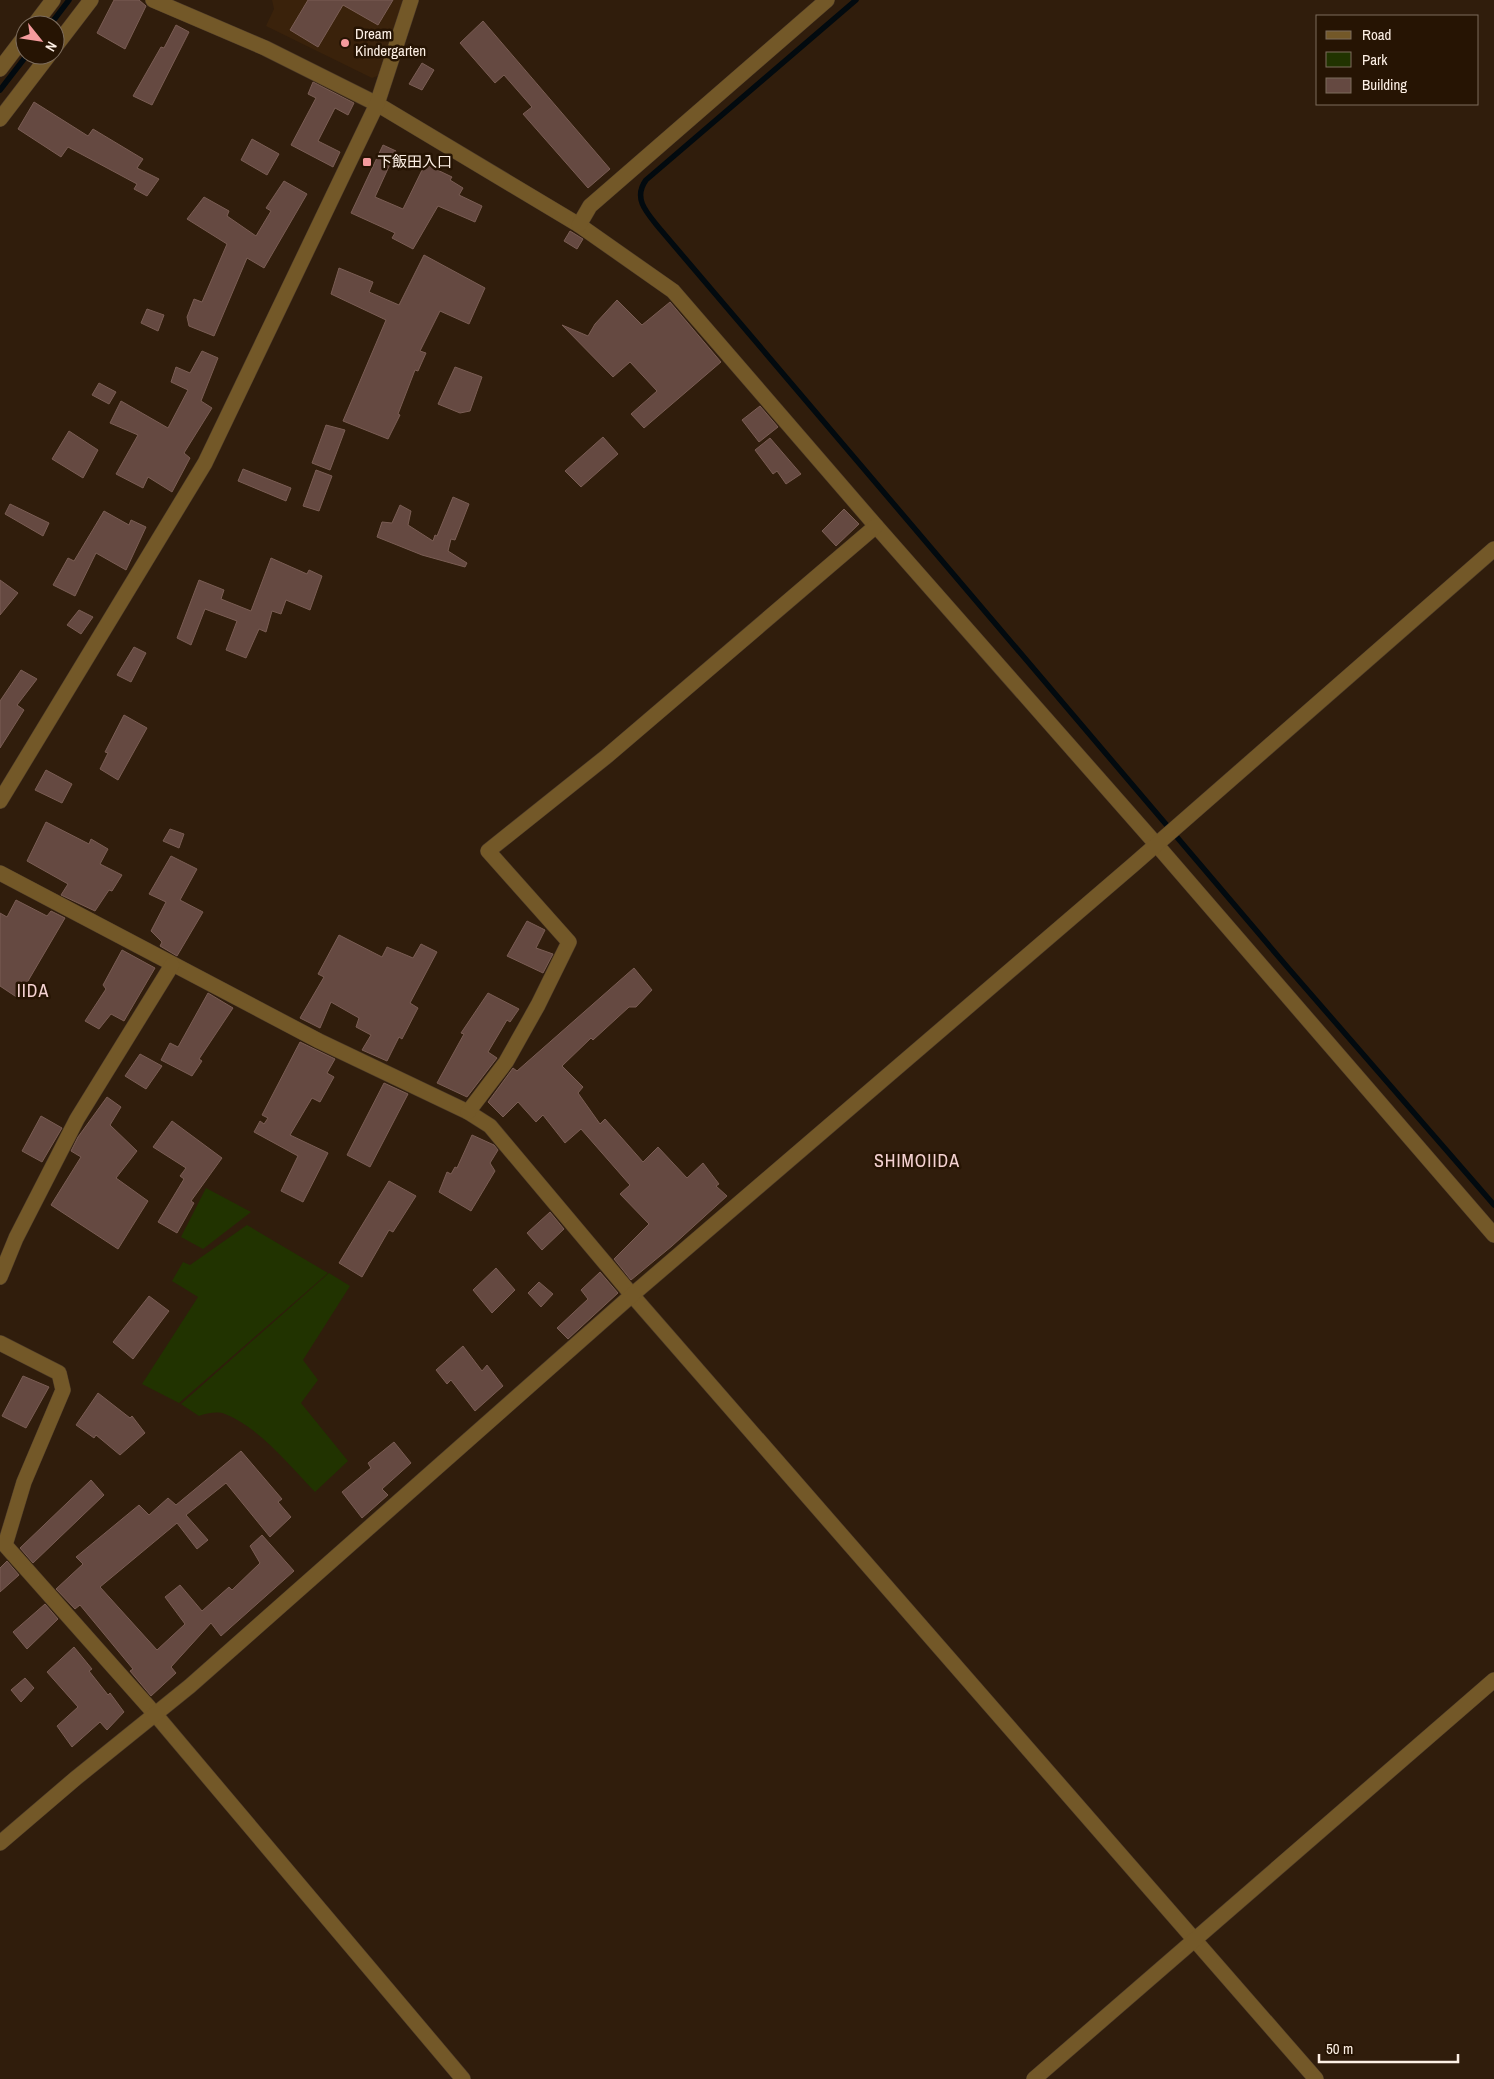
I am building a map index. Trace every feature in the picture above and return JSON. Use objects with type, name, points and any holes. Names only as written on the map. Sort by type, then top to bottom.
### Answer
[{"type":"street","points":[[42,15],[53,0]]},
{"type":"street","points":[[65,34],[91,0]]},
{"type":"street","points":[[153,0],[266,48],[376,104],[579,225],[673,291],[876,526],[1159,842],[1494,1235]]},
{"type":"street","points":[[0,801],[205,463],[376,104],[411,0]]},
{"type":"street","points":[[579,225],[590,206],[827,0]]},
{"type":"street","points":[[0,69],[15,49]]},
{"type":"street","points":[[0,120],[41,65]]},
{"type":"street","points":[[468,1112],[506,1062],[569,942],[488,851],[608,756],[876,526]]},
{"type":"street","points":[[0,1843],[190,1686],[632,1295],[1159,842],[1494,549]]},
{"type":"street","points":[[0,873],[319,1041],[468,1112],[490,1126],[632,1295],[1316,2079]]},
{"type":"street","points":[[0,1277],[16,1238],[78,1119],[172,965]]},
{"type":"street","points":[[0,1343],[59,1373],[63,1390],[24,1482],[5,1544],[155,1714],[463,2079]]},
{"type":"street","points":[[1034,2079],[1494,1680]]},
{"type":"shaded area","name":"Dream Kindergarten","points":[[272,0],[403,0],[380,75],[372,78],[266,26],[274,9]]},
{"type":"green space","points":[[206,1188],[251,1212],[203,1249],[181,1237]]},
{"type":"green space","points":[[247,1225],[328,1273],[179,1403],[142,1384],[198,1297],[172,1281],[183,1262],[190,1265]]},
{"type":"green space","points":[[329,1273],[350,1286],[303,1360],[318,1380],[301,1403],[348,1461],[315,1492],[274,1448],[238,1420],[222,1413],[199,1416],[181,1404]]},
{"type":"building","points":[[114,0],[139,0],[146,6],[125,49],[97,33]]},
{"type":"building","points":[[308,0],[393,0],[378,25],[343,5],[318,47],[290,30]]},
{"type":"building","points":[[483,21],[610,169],[588,188],[523,114],[532,107],[504,75],[495,83],[460,43]]},
{"type":"building","points":[[176,25],[189,32],[152,105],[133,96],[161,47],[164,48]]},
{"type":"building","points":[[422,63],[434,70],[422,90],[409,84]]},
{"type":"building","points":[[313,82],[354,103],[348,115],[335,108],[318,141],[340,152],[333,167],[291,145],[316,98],[308,94]]},
{"type":"building","points":[[34,102],[88,136],[93,129],[143,159],[137,168],[159,179],[147,196],[134,189],[137,184],[68,147],[61,157],[18,129]]},
{"type":"building","points":[[252,139],[279,154],[267,175],[241,160]]},
{"type":"building","points":[[383,145],[396,151],[375,197],[403,209],[425,164],[452,177],[450,180],[463,188],[459,195],[482,206],[475,222],[438,206],[413,249],[392,238],[395,233],[351,213]]},
{"type":"building","points":[[284,181],[307,194],[264,268],[247,258],[214,336],[189,326],[187,317],[194,299],[202,302],[227,244],[187,219],[204,197],[229,211],[227,216],[256,236],[271,211],[266,208]]},
{"type":"building","points":[[570,231],[583,239],[577,249],[564,241]]},
{"type":"building","points":[[424,255],[485,288],[469,324],[440,311],[420,351],[426,353],[418,371],[415,370],[398,414],[400,415],[388,439],[343,421],[386,320],[331,294],[339,268],[373,282],[369,292],[399,305]]},
{"type":"building","points":[[617,300],[642,325],[670,302],[721,362],[644,428],[631,414],[657,391],[630,362],[613,377],[562,325],[588,336],[595,324]]},
{"type":"building","points":[[147,309],[164,315],[158,331],[141,323]]},
{"type":"building","points":[[202,351],[218,358],[201,401],[212,408],[184,453],[190,458],[172,492],[148,477],[143,488],[116,474],[138,435],[110,423],[121,401],[168,428],[188,390],[171,382],[176,367],[190,373]]},
{"type":"building","points":[[455,367],[482,377],[470,411],[460,413],[438,404]]},
{"type":"building","points":[[99,383],[116,392],[109,404],[92,395]]},
{"type":"building","points":[[760,406],[778,427],[759,442],[742,420]]},
{"type":"building","points":[[326,425],[345,430],[330,470],[312,463]]},
{"type":"building","points":[[69,431],[98,450],[83,478],[52,459]]},
{"type":"building","points":[[603,437],[618,454],[581,487],[565,471]]},
{"type":"building","points":[[770,438],[801,474],[786,484],[777,471],[773,474],[755,450]]},
{"type":"building","points":[[243,469],[291,488],[286,501],[238,481]]},
{"type":"building","points":[[316,470],[332,476],[319,511],[303,506]]},
{"type":"building","points":[[453,497],[469,504],[455,540],[451,539],[448,551],[467,563],[465,567],[422,555],[377,537],[382,522],[392,523],[400,505],[411,511],[408,525],[433,541],[435,535],[437,536]]},
{"type":"building","points":[[10,504],[49,523],[43,536],[5,514]]},
{"type":"building","points":[[844,509],[859,524],[836,546],[822,531]]},
{"type":"building","points":[[104,511],[129,525],[131,520],[146,527],[126,570],[96,553],[75,596],[53,585],[68,558],[74,561]]},
{"type":"building","points":[[271,558],[307,574],[309,570],[322,576],[310,610],[286,600],[281,614],[272,611],[266,632],[259,629],[246,658],[226,650],[237,621],[205,609],[191,645],[177,638],[199,580],[224,590],[221,599],[251,611]]},
{"type":"building","points":[[0,580],[18,593],[0,615]]},
{"type":"building","points":[[79,610],[93,617],[81,634],[67,625]]},
{"type":"building","points":[[134,647],[146,653],[131,682],[117,675]]},
{"type":"building","points":[[21,670],[37,679],[17,705],[24,710],[0,748],[0,701]]},
{"type":"building","points":[[124,715],[147,728],[118,780],[100,769],[108,753],[105,752]]},
{"type":"building","points":[[46,770],[72,784],[62,803],[35,790]]},
{"type":"building","points":[[46,822],[89,844],[91,839],[108,849],[100,864],[122,875],[112,891],[109,890],[95,911],[61,895],[68,884],[27,861]]},
{"type":"building","points":[[170,829],[184,834],[179,848],[163,841]]},
{"type":"building","points":[[171,856],[197,869],[180,900],[203,912],[177,956],[160,946],[162,942],[151,931],[166,902],[149,894]]},
{"type":"building","points":[[16,900],[47,916],[51,911],[65,918],[18,998],[0,986],[0,913],[7,917]]},
{"type":"building","points":[[527,921],[545,930],[536,948],[553,954],[543,973],[507,956]]},
{"type":"building","points":[[339,935],[382,957],[387,947],[413,958],[421,944],[437,952],[410,1003],[418,1008],[402,1039],[399,1037],[387,1061],[362,1050],[371,1035],[356,1027],[359,1018],[331,1002],[320,1028],[300,1018],[324,977],[318,974]]},
{"type":"building","points":[[122,950],[155,968],[124,1021],[111,1014],[99,1029],[85,1021],[106,989],[103,985]]},
{"type":"building","points":[[634,968],[652,990],[636,1007],[629,1007],[593,1040],[591,1038],[562,1066],[583,1087],[578,1093],[600,1124],[605,1119],[643,1162],[658,1147],[687,1178],[703,1163],[719,1184],[716,1186],[727,1196],[631,1280],[614,1259],[649,1224],[620,1194],[630,1185],[581,1129],[565,1143],[543,1115],[536,1122],[518,1102],[503,1117],[488,1102],[513,1068],[517,1071]]},
{"type":"building","points":[[208,993],[233,1008],[199,1059],[202,1061],[192,1076],[161,1060],[170,1043],[178,1047]]},
{"type":"building","points":[[488,993],[519,1009],[510,1022],[507,1020],[488,1052],[497,1058],[467,1097],[437,1083],[464,1034],[461,1033]]},
{"type":"building","points":[[300,1042],[335,1059],[327,1073],[334,1077],[320,1102],[312,1098],[290,1135],[328,1153],[303,1202],[281,1191],[298,1156],[254,1132],[260,1121],[264,1124],[268,1118],[262,1115]]},
{"type":"building","points":[[140,1054],[162,1066],[146,1089],[125,1076]]},
{"type":"building","points":[[384,1083],[408,1094],[370,1167],[347,1155]]},
{"type":"building","points":[[107,1097],[121,1107],[110,1125],[137,1151],[116,1178],[148,1201],[118,1249],[51,1205],[81,1157],[71,1151],[78,1137]]},
{"type":"building","points":[[41,1116],[62,1128],[42,1162],[22,1151]]},
{"type":"building","points":[[172,1121],[222,1158],[191,1201],[194,1203],[177,1233],[158,1222],[184,1179],[180,1176],[186,1168],[153,1147]]},
{"type":"building","points":[[472,1135],[494,1145],[498,1150],[490,1163],[495,1171],[471,1211],[439,1192],[447,1172],[451,1174],[455,1167],[457,1168]]},
{"type":"building","points":[[389,1181],[416,1196],[393,1232],[389,1230],[362,1277],[339,1263]]},
{"type":"building","points":[[550,1212],[564,1229],[542,1250],[527,1233]]},
{"type":"building","points":[[496,1268],[515,1290],[492,1313],[473,1290]]},
{"type":"building","points":[[600,1272],[618,1293],[568,1339],[557,1328],[588,1299],[581,1290]]},
{"type":"building","points":[[539,1282],[553,1294],[541,1307],[528,1293]]},
{"type":"building","points":[[149,1296],[169,1311],[133,1359],[113,1342]]},
{"type":"building","points":[[463,1346],[482,1371],[487,1365],[503,1386],[475,1411],[451,1380],[447,1384],[436,1370]]},
{"type":"building","points":[[23,1376],[49,1387],[26,1428],[2,1416]]},
{"type":"building","points":[[98,1393],[130,1418],[132,1416],[145,1433],[120,1455],[96,1435],[94,1438],[76,1425]]},
{"type":"building","points":[[394,1442],[411,1463],[382,1489],[388,1495],[362,1518],[342,1492],[371,1468],[368,1463]]},
{"type":"building","points":[[241,1451],[282,1499],[278,1502],[291,1517],[270,1537],[226,1483],[186,1515],[208,1540],[197,1549],[177,1523],[100,1587],[157,1650],[185,1624],[165,1597],[180,1585],[202,1611],[229,1587],[232,1590],[260,1563],[250,1546],[262,1535],[294,1571],[221,1636],[211,1623],[171,1667],[176,1673],[151,1696],[130,1671],[133,1669],[80,1605],[75,1609],[56,1589],[83,1564],[76,1557],[139,1505],[149,1515],[168,1498],[176,1505]]},
{"type":"building","points":[[91,1480],[104,1495],[33,1563],[20,1548]]},
{"type":"building","points":[[7,1561],[19,1575],[0,1592],[0,1568]]},
{"type":"building","points":[[45,1604],[58,1619],[27,1649],[13,1632]]},
{"type":"building","points":[[74,1647],[92,1669],[89,1671],[108,1695],[110,1693],[124,1712],[107,1730],[100,1722],[72,1747],[57,1726],[78,1707],[47,1672]]},
{"type":"building","points":[[25,1678],[34,1688],[21,1702],[11,1690]]},
{"type":"waterway","points":[[58,15],[69,0]]},
{"type":"waterway","points":[[856,0],[646,180],[641,194],[643,206],[660,229],[1289,969],[1494,1205]]},
{"type":"waterway","points":[[0,90],[19,65]]},
{"type":"place","name":"Dream Kindergarten","points":[[345,43]]},
{"type":"place","name":"下飯田入口","points":[[367,162]]},
{"type":"district","name":"IIDA","points":[[33,991]]},
{"type":"district","name":"SHIMOIIDA","points":[[917,1161]]}]
